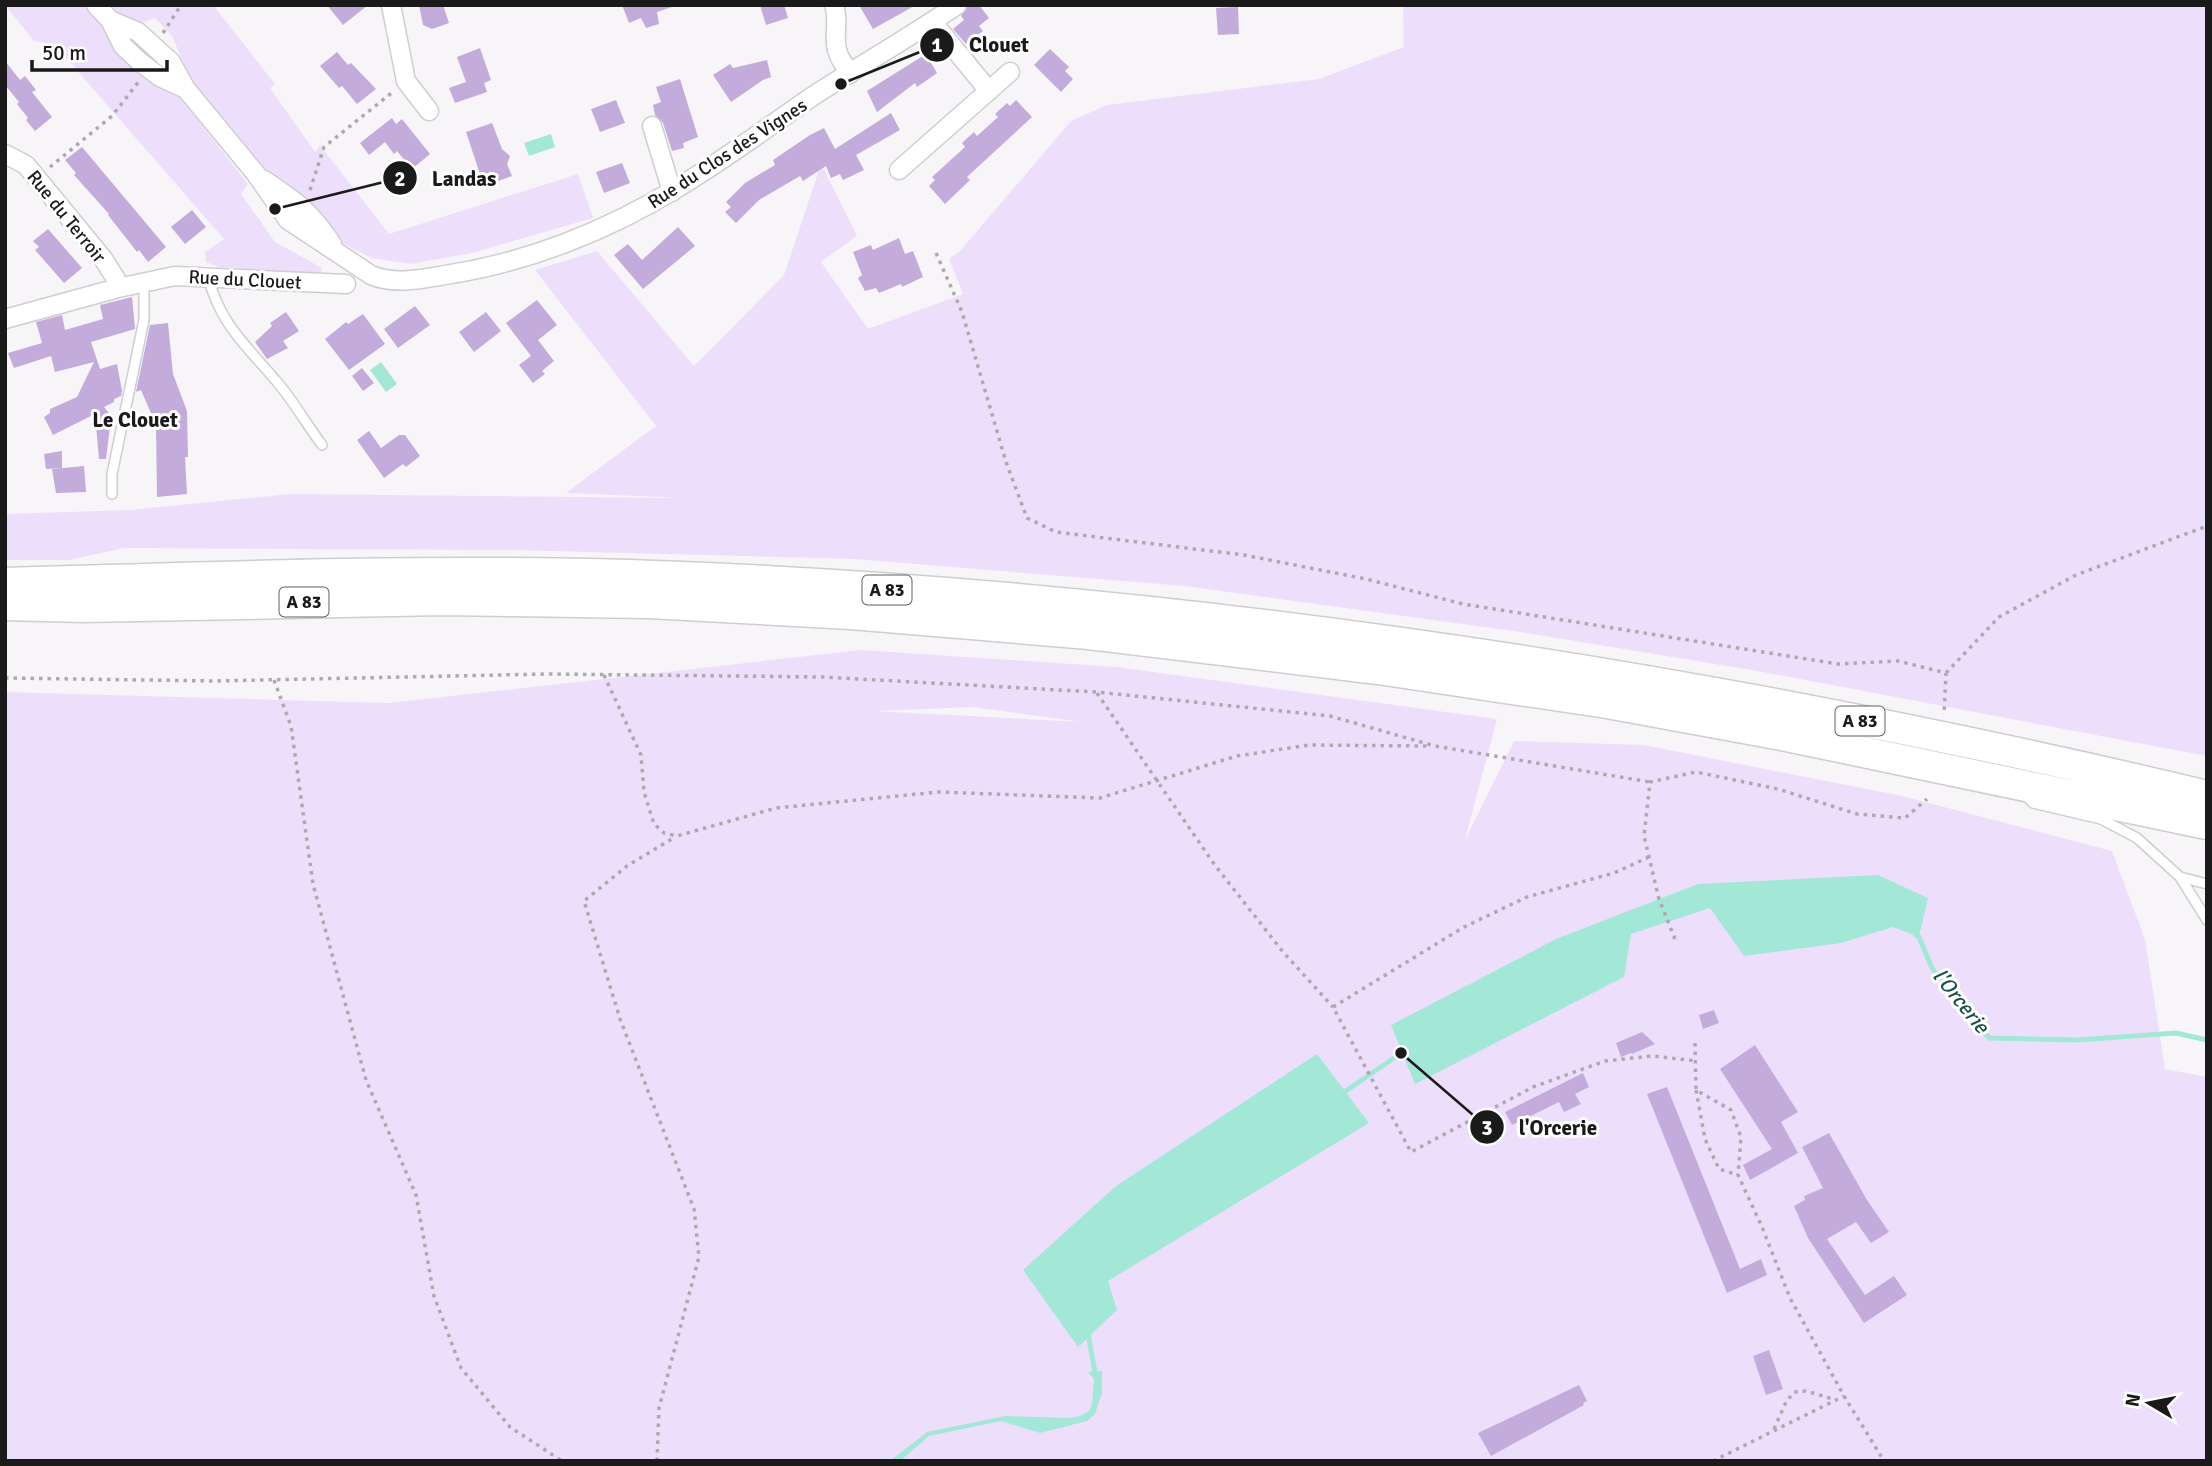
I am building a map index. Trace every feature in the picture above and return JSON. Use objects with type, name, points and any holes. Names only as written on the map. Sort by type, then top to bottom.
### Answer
[{"type":"highway","name":"A 83","points":[[5,583],[367,574],[625,575],[830,585],[1082,606],[1249,624],[1602,673],[1983,745],[2207,796]]},
{"type":"highway","name":"A 83","points":[[5,605],[84,607],[443,600],[635,603],[839,613],[1026,628],[1352,666],[1608,703],[2014,782],[2207,824]]},
{"type":"highway","points":[[5,621],[84,607]]},
{"type":"street","points":[[96,5],[110,20],[123,46],[140,62],[160,77],[186,89],[256,174],[288,220],[338,253]]},
{"type":"street","points":[[391,5],[407,80],[429,111]]},
{"type":"street","points":[[834,5],[838,24],[837,51],[850,74]]},
{"type":"street","name":"Rue du Clos des Vignes","points":[[338,253],[371,275],[398,280],[455,274],[529,256],[597,230],[672,191],[957,5]]},
{"type":"street","points":[[935,20],[939,30],[989,91]]},
{"type":"street","points":[[899,170],[1010,72]]},
{"type":"street","points":[[652,126],[672,191]]},
{"type":"street","name":"Rue du Terroir","points":[[5,154],[26,165],[104,260],[116,279],[118,288]]},
{"type":"street","points":[[256,174],[302,205],[317,221],[338,253]]},
{"type":"street","name":"Rue du Clouet","points":[[5,318],[175,276],[346,284]]},
{"type":"lane","points":[[208,277],[213,295],[234,335],[280,385],[322,445]]},
{"type":"lane","points":[[112,494],[112,474],[144,320],[144,282]]},
{"type":"lane","points":[[2014,782],[2033,803],[2101,819],[2137,838],[2180,877],[2207,920]]},
{"type":"lane","points":[[2180,877],[2207,884]]},
{"type":"path","points":[[162,34],[181,5]]},
{"type":"path","points":[[36,178],[112,116],[141,79]]},
{"type":"path","points":[[302,205],[310,195],[310,186],[324,147],[407,80]]},
{"type":"path","points":[[936,253],[962,312],[1006,462],[1027,518],[1056,532],[1244,555],[1366,579],[1463,604],[1838,664],[1898,661],[1946,673]]},
{"type":"path","points":[[1943,717],[1946,673],[1999,617],[2076,575],[2207,526]]},
{"type":"path","points":[[604,675],[641,755],[644,792],[654,824],[664,833],[677,836]]},
{"type":"path","points":[[5,678],[214,681],[604,675],[822,677],[1096,692],[1330,716],[1435,746],[1650,782],[1696,772],[1778,789],[1857,814],[1905,818],[1927,799]]},
{"type":"path","points":[[274,680],[290,726],[313,884],[366,1080],[416,1195],[434,1296],[461,1368],[510,1427],[562,1461]]},
{"type":"path","points":[[1096,692],[1214,864],[1283,952],[1334,1007],[1411,1152],[1533,1087],[1605,1061],[1652,1056],[1696,1061]]},
{"type":"path","points":[[657,1461],[659,1408],[699,1257],[694,1209],[620,1019],[584,901],[627,866],[677,836],[776,808],[938,792],[1100,799],[1237,756],[1309,745],[1435,746]]},
{"type":"path","points":[[1650,782],[1644,836],[1659,899],[1675,939]]},
{"type":"path","points":[[1334,1007],[1464,927],[1527,897],[1614,873],[1649,857]]},
{"type":"path","points":[[1695,1043],[1696,1090],[1705,1139],[1719,1169],[1738,1175]]},
{"type":"path","points":[[1696,1090],[1709,1100],[1731,1110],[1741,1138],[1738,1175],[1790,1298],[1844,1396],[1884,1461]]},
{"type":"path","points":[[1773,1431],[1786,1402],[1794,1392],[1806,1391],[1836,1400]]},
{"type":"path","points":[[1713,1461],[1844,1396]]},
{"type":"shaded area","points":[[5,5],[83,5],[157,82],[181,99],[248,184],[241,194],[275,242],[322,268],[320,274],[219,267],[206,262],[205,252],[224,239],[54,44],[34,41]]},
{"type":"shaded area","points":[[108,5],[213,5],[275,84],[270,88],[315,152],[320,145],[389,234],[578,174],[593,218],[472,253],[411,264],[371,258],[342,243],[318,215],[270,175],[190,78],[172,36],[155,18],[136,25]]},
{"type":"shaded area","points":[[1403,5],[2207,5],[2207,756],[1763,672],[1527,633],[1185,586],[855,559],[513,550],[124,548],[69,560],[5,560],[5,514],[129,510],[291,494],[684,498],[566,493],[656,426],[535,270],[597,251],[694,366],[784,275],[821,164],[857,236],[821,262],[868,329],[963,294],[949,259],[960,251],[1071,121],[1107,105],[1319,79],[1404,47]]},
{"type":"shaded area","points":[[551,134],[555,147],[529,156],[524,143]]},
{"type":"shaded area","points":[[381,362],[397,384],[386,392],[370,370]]},
{"type":"shaded area","points":[[861,650],[1117,667],[1497,719],[1465,840],[1514,741],[1644,745],[1902,796],[2112,851],[2145,939],[2165,1069],[2207,1077],[2207,1461],[5,1461],[5,692],[389,703]],"holes":[[[973,707],[1082,722],[875,711]]]},
{"type":"shaded area","points":[[1878,875],[1928,898],[1919,937],[1893,927],[1841,943],[1744,956],[1710,908],[1631,934],[1624,977],[1415,1084],[1391,1025],[1556,939],[1698,884]]},
{"type":"shaded area","points":[[1317,1054],[1369,1123],[1108,1281],[1117,1310],[1078,1347],[1023,1270],[1116,1186]]},
{"type":"shaded area","points":[[1102,1371],[1102,1393],[1095,1414],[1087,1421],[1040,1433],[1001,1421],[929,1436],[900,1461],[890,1461],[927,1432],[1005,1416],[1080,1416],[1089,1411],[1092,1404],[1094,1379],[1088,1372]]},
{"type":"building","points":[[327,5],[368,5],[343,25]]},
{"type":"building","points":[[419,5],[443,5],[449,23],[432,29],[423,25]]},
{"type":"building","points":[[622,5],[672,7],[657,12],[659,24],[646,28],[641,18],[629,23]]},
{"type":"building","points":[[760,5],[784,5],[788,18],[766,25]]},
{"type":"building","points":[[859,5],[916,5],[873,29]]},
{"type":"building","points":[[968,5],[979,5],[989,18],[979,26],[983,31],[966,44],[953,29],[964,20],[961,16]]},
{"type":"building","points":[[1238,7],[1239,34],[1218,35],[1216,8]]},
{"type":"building","points":[[480,48],[491,80],[484,83],[487,92],[455,103],[449,88],[466,82],[457,57]]},
{"type":"building","points":[[1050,49],[1069,67],[1065,71],[1073,79],[1061,92],[1034,65]]},
{"type":"building","points":[[337,52],[376,89],[357,104],[320,66]]},
{"type":"building","points":[[926,54],[937,73],[917,87],[915,83],[877,112],[867,91]]},
{"type":"building","points":[[767,60],[771,77],[731,102],[713,75],[730,64],[733,68]]},
{"type":"building","points":[[5,61],[20,80],[25,76],[36,90],[32,92],[52,117],[35,131],[17,104],[19,102],[5,85]]},
{"type":"building","points":[[680,79],[698,137],[683,143],[684,148],[672,151],[663,123],[655,115],[653,105],[661,102],[656,87]]},
{"type":"building","points":[[616,100],[625,123],[600,132],[591,109]]},
{"type":"building","points":[[1016,100],[1032,117],[967,177],[970,180],[945,204],[929,186],[935,180],[932,177],[965,147],[962,143],[974,132],[977,136],[998,117],[995,114],[1007,103],[1010,106]]},
{"type":"building","points":[[891,113],[900,130],[856,155],[864,170],[843,180],[840,174],[831,178],[826,166],[803,181],[800,176],[759,200],[736,223],[725,212],[731,207],[726,202],[745,183],[775,165],[773,160],[810,135],[824,128],[835,149]]},
{"type":"building","points":[[392,118],[396,124],[402,119],[430,154],[412,169],[397,151],[394,154],[385,142],[369,155],[360,143]]},
{"type":"building","points":[[492,123],[502,149],[510,156],[507,164],[512,176],[484,186],[466,132]]},
{"type":"building","points":[[82,147],[166,247],[148,262],[74,175],[76,173],[65,160]]},
{"type":"building","points":[[622,163],[630,183],[604,193],[596,172]]},
{"type":"building","points":[[192,210],[206,227],[185,244],[171,227]]},
{"type":"building","points":[[678,227],[695,246],[643,289],[614,255],[628,244],[642,260]]},
{"type":"building","points":[[48,229],[82,268],[64,283],[35,250],[39,247],[33,241]]},
{"type":"building","points":[[899,238],[905,254],[913,251],[923,277],[902,287],[901,284],[879,293],[876,288],[865,291],[858,278],[862,275],[853,252],[871,245],[873,250]]},
{"type":"building","points":[[132,297],[135,329],[91,342],[100,369],[117,364],[122,391],[121,396],[104,407],[116,422],[110,426],[106,459],[99,459],[95,414],[53,435],[44,417],[50,413],[50,409],[77,397],[94,362],[55,372],[51,356],[14,368],[8,353],[42,343],[36,322],[62,315],[65,330],[103,319],[100,305]]},
{"type":"building","points":[[537,300],[557,325],[538,340],[554,361],[542,371],[545,374],[533,383],[519,365],[531,356],[506,323]]},
{"type":"building","points":[[415,306],[430,325],[398,348],[384,329]]},
{"type":"building","points":[[286,312],[299,331],[283,341],[288,348],[267,359],[255,342],[272,326],[270,323]]},
{"type":"building","points":[[486,312],[501,331],[474,352],[459,332]]},
{"type":"building","points":[[363,314],[385,344],[349,370],[325,339],[346,322],[348,324]]},
{"type":"building","points":[[168,323],[173,374],[187,411],[187,494],[157,497],[156,425],[141,390],[136,392],[150,325]]},
{"type":"building","points":[[362,368],[374,383],[363,391],[352,376]]},
{"type":"building","points":[[369,431],[381,448],[399,435],[405,435],[420,456],[384,478],[357,440]]},
{"type":"building","points":[[62,451],[62,468],[46,469],[44,454]]},
{"type":"building","points":[[84,466],[86,492],[56,493],[52,469]]},
{"type":"building","points":[[1714,1010],[1719,1023],[1703,1029],[1699,1015]]},
{"type":"building","points":[[1642,1032],[1655,1044],[1621,1057],[1616,1043]]},
{"type":"building","points":[[1755,1045],[1798,1112],[1781,1122],[1798,1153],[1750,1180],[1743,1165],[1772,1149],[1720,1069]]},
{"type":"building","points":[[1583,1073],[1589,1087],[1575,1094],[1581,1104],[1564,1112],[1559,1102],[1512,1125],[1505,1112]]},
{"type":"building","points":[[1667,1087],[1740,1269],[1761,1259],[1767,1275],[1727,1293],[1647,1094]]},
{"type":"building","points":[[1829,1133],[1867,1200],[1889,1232],[1871,1243],[1856,1222],[1827,1239],[1865,1295],[1894,1276],[1907,1295],[1864,1323],[1808,1238],[1794,1206],[1805,1200],[1804,1196],[1823,1188],[1802,1147]]},
{"type":"building","points":[[1769,1350],[1783,1389],[1766,1395],[1753,1356]]},
{"type":"building","points":[[1579,1385],[1587,1401],[1584,1405],[1491,1456],[1478,1433]]},
{"type":"waterway","name":"l'Orcerie","points":[[1916,935],[1932,968],[1989,1038],[2077,1040],[2176,1033],[2207,1040]]},
{"type":"waterway","name":"l'Orcerie","points":[[1340,1095],[1407,1049]]},
{"type":"waterway","name":"l'Orcerie","points":[[1088,1333],[1096,1378]]},
{"type":"place","name":"Clouet","points":[[841,84]]},
{"type":"place","name":"Landas","points":[[275,209]]},
{"type":"place","name":"l'Orcerie","points":[[1401,1053]]},
{"type":"district","name":"Le Clouet","points":[[135,420]]}]
